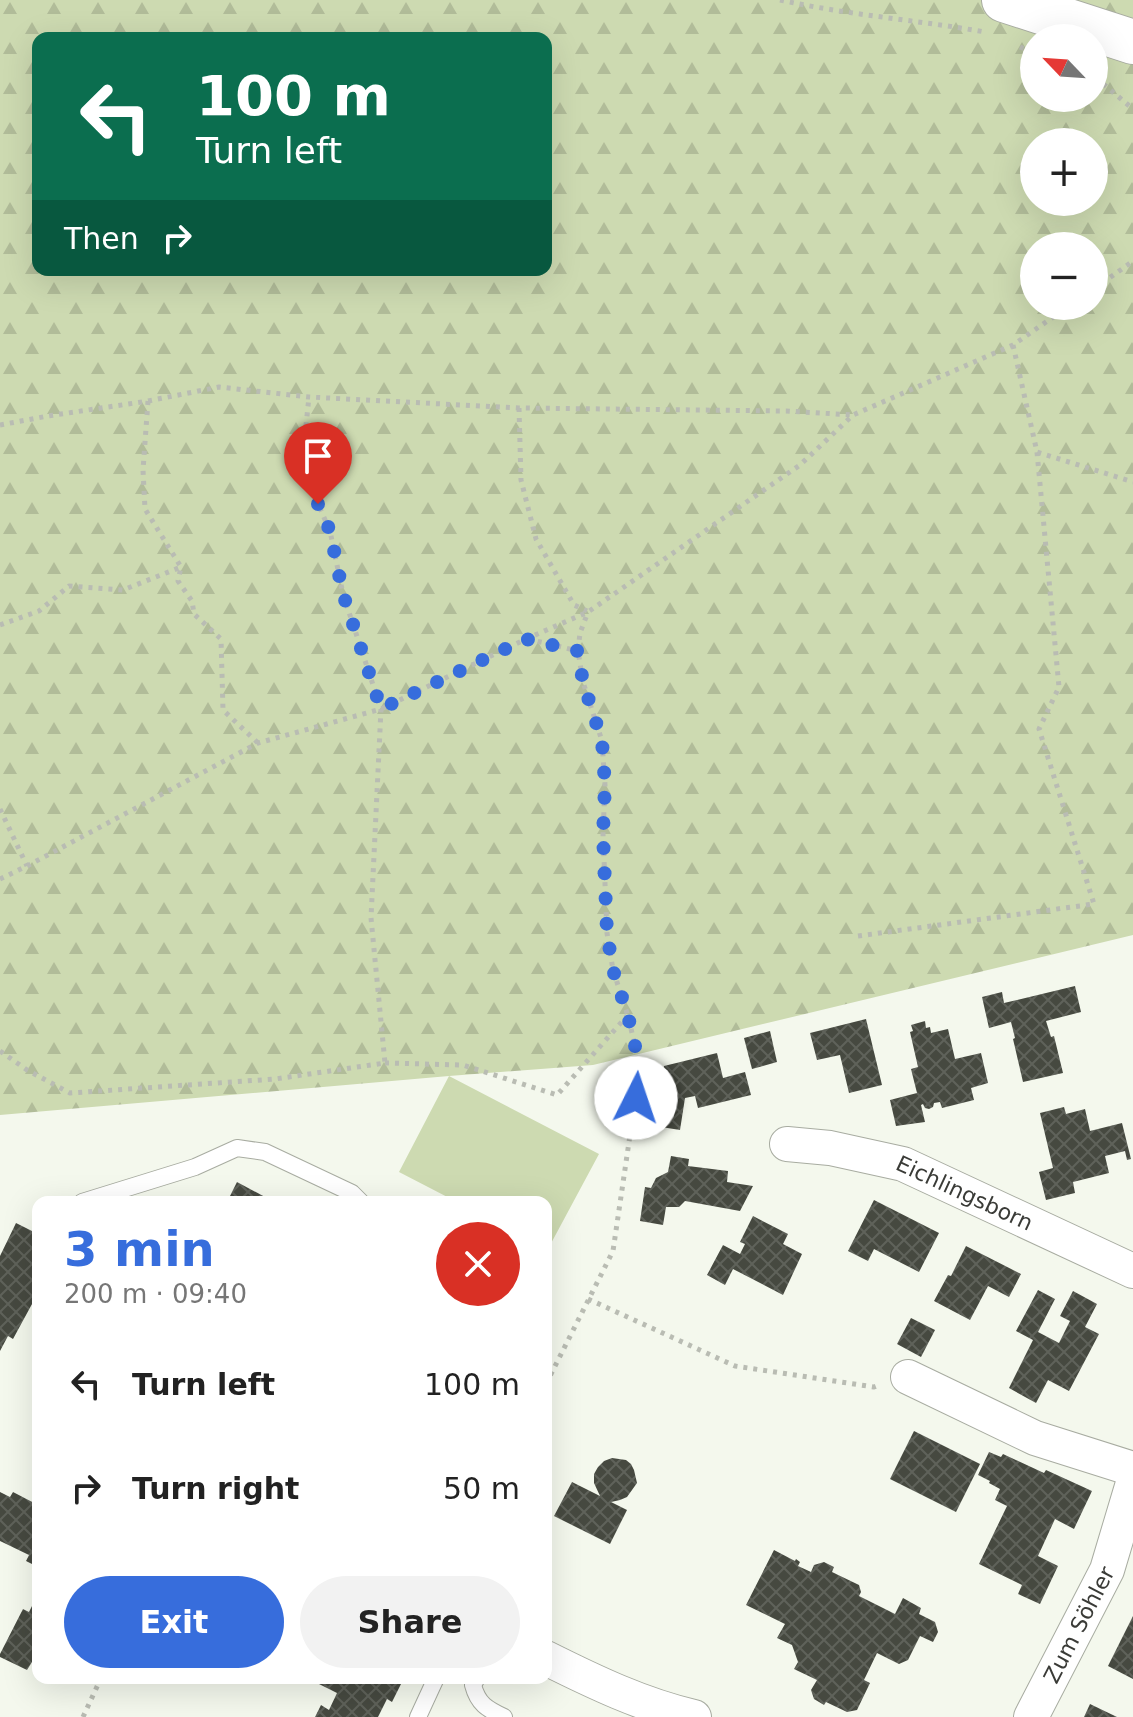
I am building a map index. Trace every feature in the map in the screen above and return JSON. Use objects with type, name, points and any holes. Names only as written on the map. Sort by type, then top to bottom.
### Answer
[{"type":"street","points":[[996,16],[1133,42]]},
{"type":"street","name":"Eichlingsborn","points":[[787,1144],[830,1148],[903,1164],[1133,1271]]},
{"type":"street","points":[[908,1377],[1035,1438],[1133,1469]]},
{"type":"street","name":"Zum Söhler","points":[[1031,1717],[1107,1570],[1133,1483]]},
{"type":"street","points":[[552,1661],[609,1689],[694,1717]]},
{"type":"lane","points":[[101,1196],[195,1167],[237,1148],[265,1152],[355,1196]]},
{"type":"lane","points":[[418,1717],[433,1684]]},
{"type":"lane","points":[[474,1684],[476,1697],[484,1707],[504,1717]]},
{"type":"path","points":[[780,0],[818,9],[943,25],[996,16]]},
{"type":"path","points":[[1011,43],[1020,47]]},
{"type":"path","points":[[1108,88],[1133,109]]},
{"type":"path","points":[[1108,279],[1133,261]]},
{"type":"path","points":[[0,879],[258,743],[381,709],[588,612],[800,465],[853,415],[1013,345],[1049,320]]},
{"type":"path","points":[[858,936],[1094,904],[1039,729],[1059,687],[1037,452],[1013,345]]},
{"type":"path","points":[[0,425],[219,387],[309,397],[519,408],[786,411],[853,415]]},
{"type":"path","points":[[309,397],[303,453],[319,485],[318,504],[330,531],[343,594],[381,709],[371,918],[385,1063]]},
{"type":"path","points":[[148,401],[143,470],[145,509],[181,567],[178,581],[192,601],[194,614],[221,639],[223,710],[258,743]]},
{"type":"path","points":[[519,408],[521,480],[536,539],[574,605],[588,612]]},
{"type":"path","points":[[1037,452],[1133,482]]},
{"type":"path","points":[[0,625],[39,611],[69,586],[123,590],[181,567]]},
{"type":"path","points":[[552,1372],[613,1251],[640,1067],[613,970],[607,933],[602,741],[583,682],[578,651],[580,633],[588,612]]},
{"type":"path","points":[[526,639],[578,651]]},
{"type":"path","points":[[0,809],[27,866]]},
{"type":"path","points":[[0,1051],[27,1070],[70,1093],[275,1079],[385,1063],[463,1065],[557,1095],[628,1016]]},
{"type":"path","points":[[588,1299],[735,1366],[874,1387],[908,1377]]},
{"type":"path","points":[[83,1717],[98,1684]]},
{"type":"green space","points":[[0,0],[1133,0],[1133,935],[593,1065],[0,1115]]},
{"type":"green space","points":[[449,1076],[599,1154],[552,1242],[552,1196],[445,1196],[399,1172]]},
{"type":"building","points":[[1075,986],[1081,1012],[1046,1021],[1051,1037],[1054,1036],[1063,1073],[1023,1082],[1011,1022],[989,1028],[982,997],[1002,992],[1004,1003]]},
{"type":"building","points":[[866,1019],[882,1085],[849,1093],[840,1055],[817,1060],[810,1033]]},
{"type":"building","points":[[925,1021],[931,1033],[948,1029],[955,1059],[981,1053],[988,1083],[971,1088],[974,1100],[942,1108],[940,1102],[929,1109],[923,1104],[925,1122],[896,1126],[890,1100],[917,1093],[911,1069],[918,1067],[910,1032],[913,1031],[911,1025]]},
{"type":"building","points":[[770,1031],[777,1062],[752,1069],[744,1038]]},
{"type":"building","points":[[717,1053],[723,1078],[745,1072],[751,1095],[698,1108],[695,1096],[685,1098],[680,1130],[655,1126],[664,1066]]},
{"type":"building","points":[[1064,1107],[1066,1114],[1085,1109],[1090,1131],[1122,1123],[1131,1159],[1127,1160],[1125,1151],[1105,1156],[1109,1173],[1073,1182],[1075,1193],[1046,1200],[1039,1172],[1053,1168],[1040,1113]]},
{"type":"building","points":[[671,1156],[689,1159],[688,1166],[728,1171],[727,1182],[753,1186],[740,1211],[685,1201],[679,1207],[666,1207],[663,1225],[640,1221],[645,1187],[651,1188],[656,1178],[668,1172]]},
{"type":"building","points":[[237,1182],[263,1196],[230,1196]]},
{"type":"building","points":[[874,1200],[939,1233],[919,1272],[874,1249],[868,1261],[848,1251]]},
{"type":"building","points":[[753,1216],[788,1234],[783,1244],[802,1254],[783,1295],[733,1269],[725,1285],[707,1275],[723,1245],[740,1254],[745,1244],[740,1242]]},
{"type":"building","points":[[16,1223],[32,1231],[32,1304],[13,1339],[8,1336],[0,1351],[0,1256]]},
{"type":"building","points":[[966,1246],[1021,1274],[1009,1297],[988,1286],[970,1320],[934,1301]]},
{"type":"building","points":[[1038,1290],[1055,1299],[1038,1332],[1059,1343],[1070,1321],[1060,1316],[1073,1291],[1097,1304],[1085,1327],[1099,1334],[1069,1391],[1048,1380],[1036,1403],[1009,1388],[1033,1340],[1016,1331]]},
{"type":"building","points":[[911,1318],[935,1330],[921,1357],[897,1344]]},
{"type":"building","points":[[914,1431],[980,1464],[956,1512],[890,1479]]},
{"type":"building","points":[[989,1452],[1001,1457],[1003,1454],[1044,1473],[1046,1470],[1092,1491],[1074,1529],[1055,1519],[1038,1556],[1058,1566],[1040,1604],[1018,1594],[1022,1585],[979,1564],[1007,1506],[995,1500],[1000,1489],[978,1475]]},
{"type":"building","points":[[612,1458],[631,1464],[637,1483],[627,1497],[611,1502],[627,1510],[610,1544],[554,1516],[572,1482],[600,1496],[594,1474],[604,1461]]},
{"type":"building","points":[[0,1492],[10,1497],[13,1492],[32,1502],[32,1564],[26,1561],[29,1555],[0,1541]]},
{"type":"building","points":[[774,1550],[796,1559],[800,1562],[798,1566],[811,1572],[814,1565],[824,1562],[834,1567],[832,1572],[859,1585],[859,1596],[895,1614],[903,1598],[921,1608],[919,1614],[935,1622],[938,1632],[933,1642],[920,1636],[908,1660],[899,1664],[877,1653],[864,1680],[870,1683],[857,1710],[847,1712],[826,1702],[824,1705],[814,1699],[811,1690],[817,1680],[794,1669],[798,1662],[792,1645],[777,1638],[785,1624],[746,1605]]},
{"type":"building","points":[[32,1606],[32,1662],[27,1670],[0,1657],[0,1654],[23,1609],[29,1612]]},
{"type":"building","points":[[1133,1616],[1133,1679],[1108,1666]]},
{"type":"building","points":[[319,1684],[401,1684],[392,1702],[387,1699],[378,1717],[315,1717],[321,1705],[329,1710],[337,1693]]},
{"type":"building","points":[[1090,1704],[1117,1717],[1084,1717]]},
{"type":"route","points":[[318,504],[330,531],[343,594],[381,709],[526,639],[578,651],[583,682],[602,741],[607,933],[613,970],[640,1067],[636,1098]]}]
